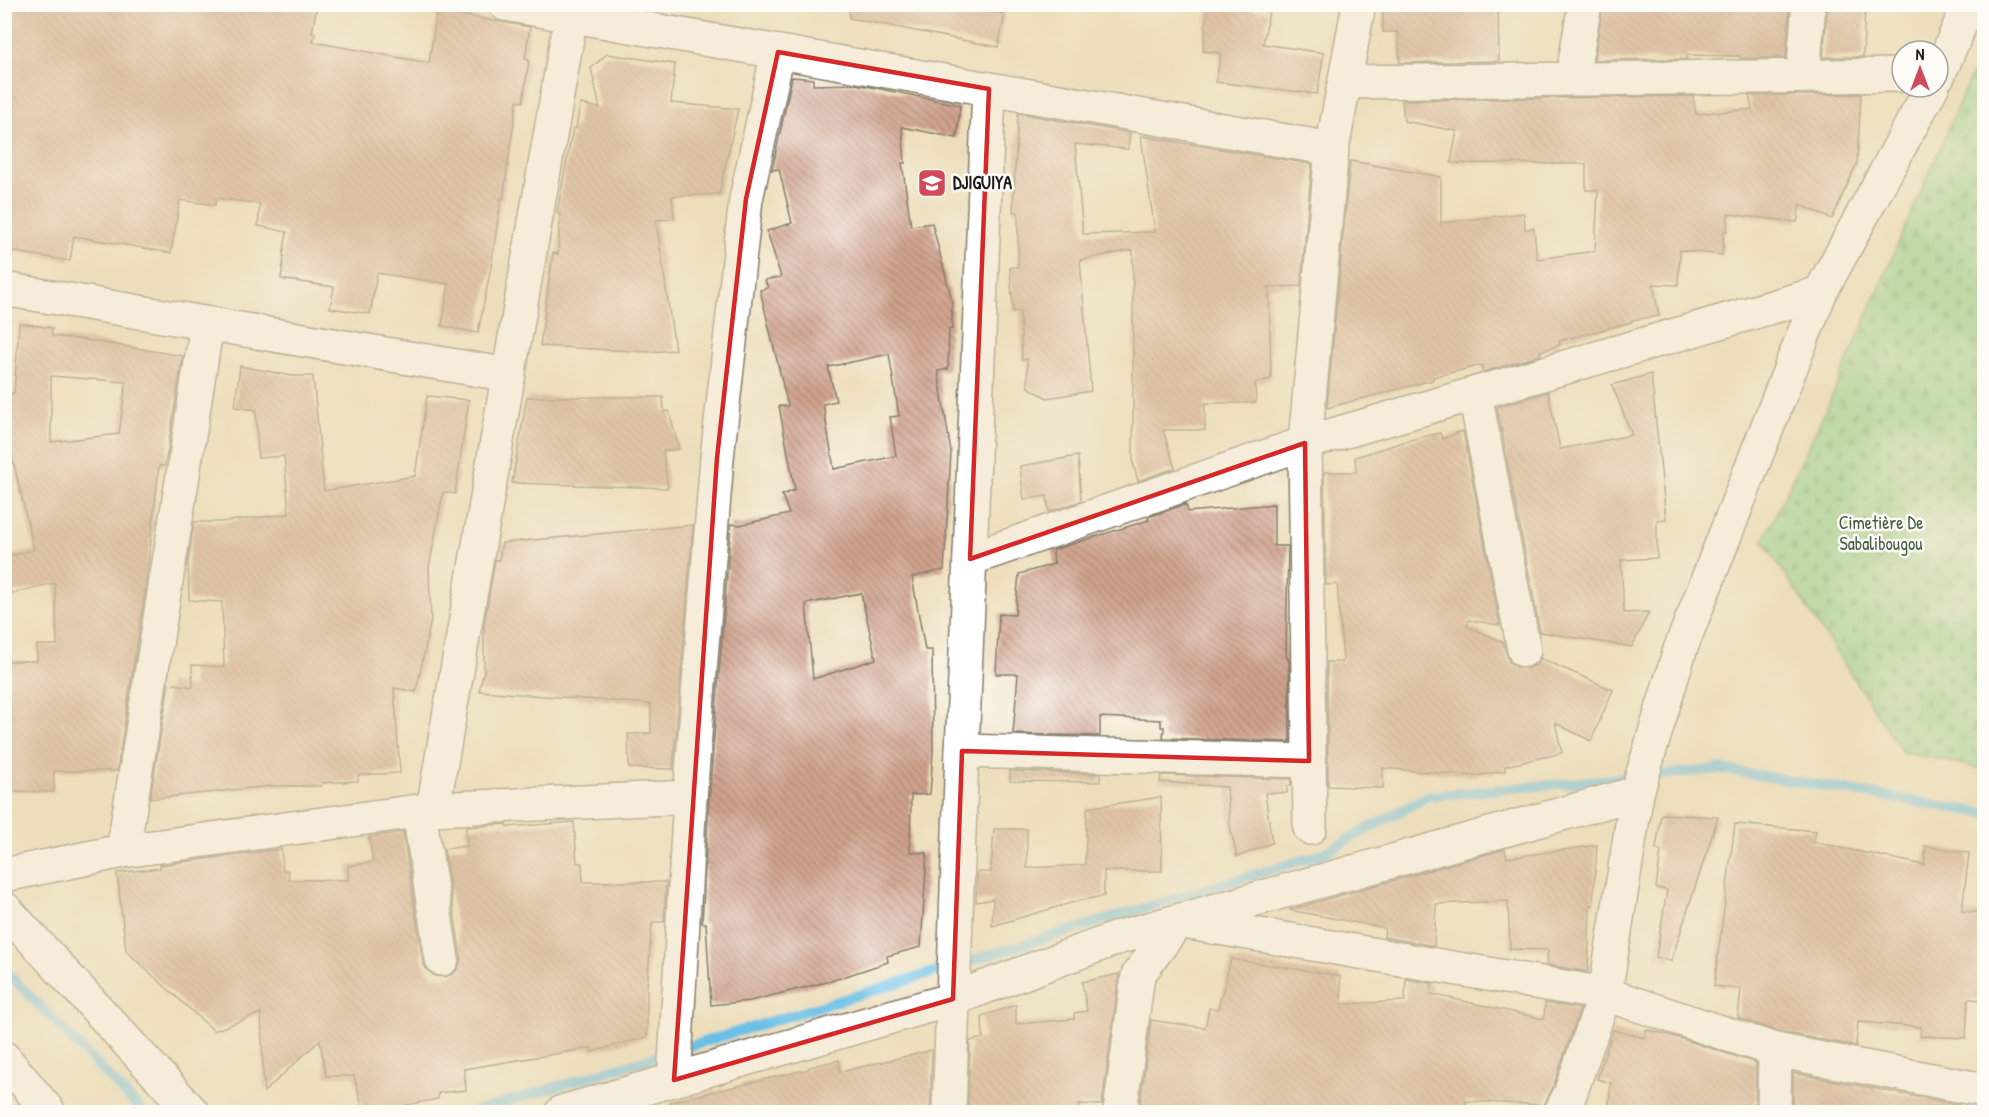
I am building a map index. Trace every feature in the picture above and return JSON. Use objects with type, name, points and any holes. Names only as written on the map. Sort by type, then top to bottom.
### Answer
[{"type":"street","points":[[505,4],[572,10],[778,52],[1332,149]]},
{"type":"street","points":[[1310,828],[1305,443],[1332,149],[1359,4]]},
{"type":"street","points":[[1572,79],[1585,4]]},
{"type":"street","points":[[1803,76],[1809,4]]},
{"type":"street","points":[[1950,48],[1969,4]]},
{"type":"street","points":[[442,959],[426,810],[509,375],[572,10]]},
{"type":"street","points":[[674,1080],[690,797],[717,458],[746,199],[778,52]]},
{"type":"street","points":[[1345,81],[1890,75]]},
{"type":"street","points":[[949,1113],[989,89]]},
{"type":"street","points":[[1561,1113],[1570,1094],[1605,994],[1637,793],[1680,650],[1820,293],[1925,99]]},
{"type":"street","points":[[4,289],[509,375]]},
{"type":"street","points":[[970,559],[1305,443],[1820,293]]},
{"type":"street","points":[[123,851],[207,324]]},
{"type":"street","points":[[1474,394],[1524,650]]},
{"type":"street","points":[[962,751],[1309,761]]},
{"type":"street","points":[[562,1113],[953,999],[1120,937],[1637,793]]},
{"type":"street","points":[[4,875],[123,851],[426,810],[690,797]]},
{"type":"street","points":[[4,908],[192,1113]]},
{"type":"street","points":[[1178,921],[1605,994],[1775,1050],[1979,1097]]},
{"type":"street","points":[[1120,1113],[1138,975],[1178,921]]},
{"type":"street","points":[[1774,1113],[1775,1050]]},
{"type":"street","points":[[4,1058],[50,1113]]},
{"type":"highlighted area","points":[[778,52],[989,89],[970,559],[1305,443],[1309,761],[962,751],[953,999],[674,1080],[717,458],[746,199]]},
{"type":"green space","name":"Cimetière De Sabalibougou","points":[[1984,51],[1984,769],[1902,752],[1763,541],[1829,403]]},
{"type":"building","points":[[12,4],[317,4],[312,33],[315,33],[313,42],[429,63],[437,11],[530,27],[525,59],[529,60],[523,102],[517,101],[503,199],[501,199],[478,333],[442,326],[449,284],[377,273],[370,314],[330,308],[334,287],[281,279],[287,232],[258,226],[260,204],[216,198],[215,205],[180,200],[171,253],[74,236],[70,261],[4,250],[4,50]]},
{"type":"building","points":[[850,4],[956,4],[1005,14],[998,47],[849,18]]},
{"type":"building","points":[[1208,4],[1244,4],[1243,8],[1269,12],[1263,44],[1324,53],[1317,94],[1216,82],[1221,53],[1203,51]]},
{"type":"building","points":[[1383,4],[1498,4],[1499,61],[1400,63],[1398,32],[1383,32]]},
{"type":"building","points":[[1603,4],[1790,4],[1786,58],[1687,55],[1687,59],[1594,60]]},
{"type":"building","points":[[1828,4],[1865,4],[1863,57],[1823,57]]},
{"type":"building","points":[[607,54],[675,64],[671,103],[738,109],[719,194],[672,196],[674,219],[656,220],[675,350],[649,352],[540,346],[553,253],[558,254],[560,215],[557,212],[573,128],[576,129],[580,104],[600,108],[591,68]]},
{"type":"building","points":[[792,77],[813,79],[813,85],[856,84],[960,105],[957,138],[902,127],[905,163],[902,163],[911,226],[932,223],[952,301],[948,369],[938,371],[951,452],[944,570],[912,577],[925,650],[932,650],[933,753],[930,794],[911,795],[910,852],[927,853],[921,947],[887,956],[888,962],[831,981],[750,1001],[711,1005],[706,923],[702,923],[709,798],[731,524],[740,525],[789,514],[782,495],[795,490],[779,406],[788,406],[760,290],[768,288],[765,280],[781,277],[767,231],[792,223],[779,169],[772,170]],"holes":[[[889,354],[899,416],[890,417],[896,456],[834,469],[823,404],[836,401],[828,367]],[[861,593],[876,659],[813,679],[806,604]]]},
{"type":"building","points":[[1861,94],[1857,163],[1832,219],[1800,204],[1797,222],[1728,214],[1722,255],[1680,250],[1678,285],[1653,284],[1659,316],[1631,320],[1632,322],[1559,341],[1560,345],[1540,351],[1541,355],[1483,372],[1482,365],[1327,408],[1350,161],[1441,177],[1441,223],[1524,213],[1525,229],[1534,228],[1537,259],[1595,251],[1598,190],[1586,190],[1586,164],[1451,163],[1457,131],[1404,121],[1402,100],[1693,96],[1696,114],[1752,109],[1749,96]]},
{"type":"building","points":[[1018,113],[1130,133],[1128,149],[1075,144],[1083,234],[1155,232],[1141,136],[1312,164],[1301,286],[1269,287],[1271,379],[1255,383],[1256,403],[1205,403],[1205,430],[1163,430],[1175,468],[1138,481],[1133,463],[1133,250],[1080,260],[1091,391],[1047,398],[1028,387],[1027,359],[1022,360],[1020,311],[1013,312],[1010,267],[1018,267],[1018,212],[1013,212]]},
{"type":"building","points":[[19,323],[52,328],[52,336],[183,356],[165,466],[159,466],[146,585],[117,771],[54,771],[54,792],[4,791],[4,661],[37,661],[37,645],[57,645],[55,583],[4,595],[4,557],[34,550],[9,443],[4,444],[4,396],[14,393]],"holes":[[[51,376],[126,382],[119,434],[51,442]]]},
{"type":"building","points":[[240,366],[292,376],[313,376],[324,491],[415,476],[427,396],[469,400],[455,494],[443,492],[429,568],[431,620],[416,692],[394,688],[400,773],[358,775],[358,781],[322,783],[322,786],[271,786],[150,799],[169,683],[193,687],[192,665],[224,667],[222,602],[189,600],[188,563],[194,522],[220,522],[289,514],[284,456],[258,458],[256,410],[235,407]]},
{"type":"building","points":[[1651,374],[1666,519],[1657,520],[1657,558],[1621,560],[1624,613],[1649,612],[1632,647],[1540,632],[1497,407],[1548,392],[1560,449],[1632,435],[1612,385]]},
{"type":"building","points":[[527,397],[663,397],[664,412],[669,411],[679,449],[663,451],[668,488],[512,483]]},
{"type":"building","points":[[1463,431],[1500,625],[1469,620],[1467,626],[1503,642],[1509,662],[1517,667],[1528,668],[1536,665],[1540,658],[1613,690],[1591,741],[1555,723],[1562,753],[1505,766],[1505,771],[1474,776],[1383,768],[1383,788],[1328,786],[1327,662],[1343,662],[1337,584],[1326,585],[1324,472],[1356,472],[1355,457],[1410,440],[1440,433],[1442,439]]},
{"type":"building","points":[[1078,456],[1081,501],[1049,512],[1047,496],[1024,499],[1020,466]]},
{"type":"building","points":[[1186,504],[1188,512],[1274,504],[1274,546],[1288,546],[1286,655],[1289,661],[1290,742],[1163,738],[1164,727],[1161,727],[1161,720],[1100,717],[1100,736],[1013,734],[1018,674],[996,674],[999,614],[1015,615],[1019,574],[1054,564],[1053,550],[1149,520],[1148,517]]},
{"type":"building","points":[[693,525],[673,769],[629,768],[628,734],[651,733],[651,704],[479,691],[484,671],[484,625],[495,560],[499,560],[502,543]]},
{"type":"building","points":[[1010,771],[1100,774],[1100,782],[1010,781]]},
{"type":"building","points":[[1161,775],[1291,779],[1291,786],[1287,786],[1287,793],[1265,793],[1272,843],[1237,857],[1230,826],[1227,787],[1160,782]]},
{"type":"building","points":[[1161,797],[1162,871],[1104,871],[1104,896],[1081,900],[992,926],[993,899],[976,902],[977,872],[991,872],[994,829],[1027,829],[1027,868],[1085,865],[1087,808]]},
{"type":"building","points":[[1661,814],[1718,817],[1671,961],[1656,957],[1667,890],[1656,888],[1661,851],[1656,850]]},
{"type":"building","points":[[574,822],[577,863],[582,863],[583,882],[666,882],[664,922],[652,922],[647,988],[647,1037],[591,1052],[591,1048],[464,1069],[466,1090],[438,1093],[438,1099],[364,1113],[354,1076],[326,1076],[320,1040],[264,1092],[261,1013],[214,1031],[126,951],[117,873],[281,849],[283,871],[288,870],[289,880],[348,880],[348,866],[373,862],[369,837],[403,832],[423,962],[427,970],[435,976],[445,977],[454,973],[461,957],[444,849],[467,846],[466,827],[506,824],[507,827]]},
{"type":"building","points":[[1735,824],[1816,831],[1813,842],[1924,865],[1926,846],[1969,853],[1962,911],[1984,913],[1984,1000],[1968,999],[1966,1038],[1920,1036],[1921,1027],[1858,1022],[1856,1046],[1780,1032],[1738,1018],[1741,989],[1714,986]]},
{"type":"building","points":[[1597,845],[1593,905],[1590,905],[1588,972],[1547,965],[1548,950],[1510,949],[1508,901],[1436,904],[1434,946],[1384,937],[1385,928],[1289,910],[1505,849],[1507,858]]},
{"type":"building","points":[[1231,959],[1340,976],[1342,1004],[1405,1001],[1406,979],[1432,983],[1431,994],[1544,1019],[1545,1003],[1580,1009],[1553,1087],[1544,1105],[1466,1101],[1466,1108],[1449,1113],[1142,1113],[1143,1106],[1140,1106],[1151,1020],[1205,1028],[1209,1008],[1218,1009]]},
{"type":"building","points":[[1119,974],[1102,1105],[1079,1104],[1079,1113],[1000,1113],[968,1110],[970,1041],[983,1038],[982,1016],[1016,1005],[1016,1024],[1074,1019],[1074,1013],[1087,1011],[1082,982]]},
{"type":"building","points":[[1613,1030],[1644,1038],[1646,1030],[1670,1035],[1756,1063],[1755,1113],[1703,1108],[1701,1113],[1608,1113],[1611,1083],[1597,1079]]},
{"type":"building","points":[[932,1050],[930,1113],[672,1113],[670,1102],[809,1069],[809,1067],[839,1060],[840,1072]]},
{"type":"building","points":[[1793,1073],[1960,1105],[1959,1113],[1793,1113]]},
{"type":"waterway","points":[[473,1112],[1322,854],[1428,796],[1721,769],[1984,813]]},
{"type":"waterway","points":[[4,969],[143,1112]]},
{"type":"place","name":"DJIGUIYA","points":[[932,183]]}]
